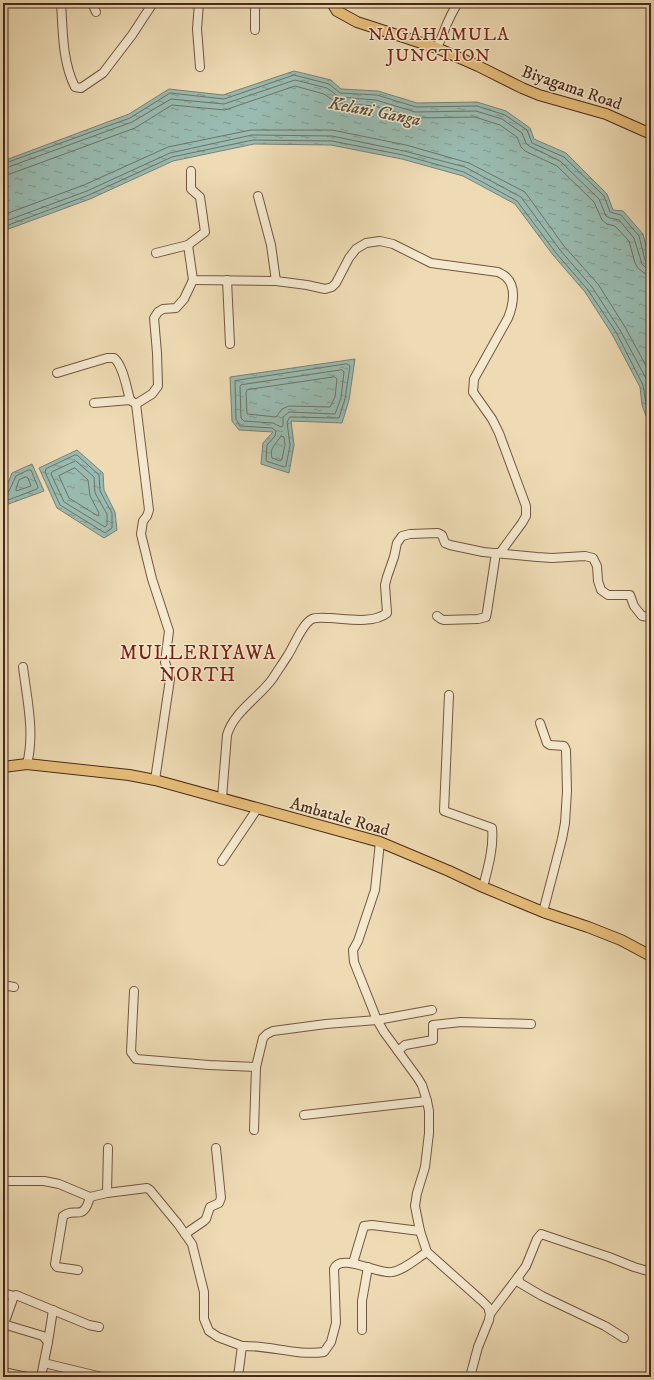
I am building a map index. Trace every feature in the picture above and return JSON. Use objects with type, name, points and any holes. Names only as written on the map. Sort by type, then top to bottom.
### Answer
[{"type":"main road","name":"Biyagama Road","points":[[332,3],[337,11],[357,22],[437,48],[539,95],[606,114],[651,134]]},
{"type":"main road","name":"Ambatale Road","points":[[3,767],[27,764],[129,775],[155,780],[380,842],[543,912],[621,940],[651,956]]},
{"type":"street","points":[[62,3],[64,49],[70,76],[75,87],[82,88],[103,73],[132,34],[151,4]]},
{"type":"street","points":[[92,3],[96,12]]},
{"type":"street","points":[[199,3],[197,29],[200,66]]},
{"type":"street","points":[[255,3],[255,30]]},
{"type":"street","points":[[437,48],[450,15],[458,3]]},
{"type":"street","points":[[156,253],[188,245],[205,232],[200,197],[191,188],[191,171]]},
{"type":"street","points":[[258,196],[271,245],[276,281]]},
{"type":"street","points":[[193,280],[276,281],[325,289],[332,287],[340,278],[349,258],[356,249],[366,243],[380,241],[393,244],[431,263],[498,272],[507,277],[512,286],[511,310],[474,379],[473,392],[492,419],[499,433],[526,506],[526,516],[498,553],[486,617],[478,619],[444,620],[437,616]]},
{"type":"street","points":[[94,403],[133,402],[152,394],[158,386],[154,318],[158,312],[163,309],[176,308],[184,299],[193,280],[188,245]]},
{"type":"street","points":[[227,280],[230,344]]},
{"type":"street","points":[[57,373],[107,358],[114,358],[117,360],[133,402],[149,510],[143,522],[141,534],[152,579],[168,631],[165,662],[170,679],[155,780]]},
{"type":"street","points":[[222,798],[227,735],[230,725],[270,683],[288,656],[306,624],[312,619],[372,620],[381,618],[387,613],[385,585],[397,544],[402,536],[410,534],[438,533],[442,535],[445,543],[450,545],[498,553],[552,558],[585,556],[593,558],[597,566],[598,581],[601,590],[608,595],[630,595],[634,606],[642,616],[650,617]]},
{"type":"street","points":[[23,667],[31,744],[27,764]]},
{"type":"street","points":[[449,695],[444,810],[492,828],[493,836],[490,856],[483,887]]},
{"type":"street","points":[[540,723],[547,743],[550,746],[564,746],[566,750],[568,790],[566,823],[543,912]]},
{"type":"street","points":[[222,861],[257,809]]},
{"type":"street","points":[[380,842],[375,890],[352,956],[356,970],[377,1020],[384,1032],[417,1076],[422,1085],[429,1111],[429,1134],[425,1167],[417,1193],[415,1206],[426,1252],[482,1301],[488,1307],[490,1314],[478,1347],[470,1377]]},
{"type":"street","points":[[3,985],[14,987]]},
{"type":"street","points":[[134,991],[131,1052],[136,1058],[209,1065],[256,1066]]},
{"type":"street","points":[[254,1130],[256,1066],[263,1038],[267,1034],[273,1031],[326,1024],[377,1020],[432,1010]]},
{"type":"street","points":[[398,1051],[405,1045],[433,1040],[433,1025],[461,1022],[531,1024]]},
{"type":"street","points":[[304,1115],[426,1101]]},
{"type":"street","points":[[107,1193],[108,1148]]},
{"type":"street","points":[[185,1234],[206,1219],[210,1207],[219,1203],[221,1198],[216,1148]]},
{"type":"street","points":[[3,1181],[44,1181],[59,1184],[90,1197],[107,1193],[147,1188],[150,1190],[192,1244],[204,1292],[204,1319],[209,1331],[218,1337],[242,1346],[256,1345],[314,1353],[324,1352],[331,1342],[336,1323],[335,1266],[338,1264],[353,1263],[379,1271],[392,1272],[402,1269],[426,1252]]},
{"type":"street","points":[[78,1270],[57,1267],[55,1264],[63,1216],[66,1214],[83,1211],[87,1207],[90,1197]]},
{"type":"street","points":[[353,1263],[364,1226],[372,1225],[420,1231]]},
{"type":"street","points":[[490,1314],[526,1266],[537,1239],[541,1234],[651,1272]]},
{"type":"street","points":[[362,1330],[362,1301],[368,1267]]},
{"type":"street","points":[[518,1277],[520,1283],[542,1296],[605,1326],[624,1338]]},
{"type":"street","points":[[3,1293],[14,1296],[16,1295],[89,1325],[99,1327]]},
{"type":"street","points":[[14,1296],[3,1324],[43,1336],[48,1342]]},
{"type":"street","points":[[41,1377],[53,1310]]},
{"type":"street","points":[[238,1377],[242,1346]]},
{"type":"street","points":[[44,1363],[102,1377]]},
{"type":"street","points":[[3,1372],[27,1377]]},
{"type":"water","name":"Kelani Ganga","points":[[294,71],[331,80],[341,89],[378,91],[417,103],[477,102],[506,111],[530,128],[534,139],[566,153],[607,194],[613,210],[623,211],[643,234],[651,266],[651,429],[642,405],[640,387],[612,334],[585,292],[553,255],[515,204],[463,176],[402,159],[331,145],[254,144],[173,161],[90,199],[3,231],[3,161],[129,114],[169,89],[223,95]]},
{"type":"water","points":[[355,359],[349,400],[342,423],[291,421],[294,445],[289,473],[261,464],[263,443],[273,432],[239,430],[232,421],[230,377]]},
{"type":"water","points":[[77,450],[103,473],[104,490],[115,512],[117,530],[104,538],[57,508],[39,468]]},
{"type":"water","points":[[32,464],[44,491],[3,506],[3,495],[12,473]]},
{"type":"district","name":"NAGAHAMULA JUNCTION","points":[[439,44]]},
{"type":"district","name":"MULLERIYAWA NORTH","points":[[198,663]]}]
